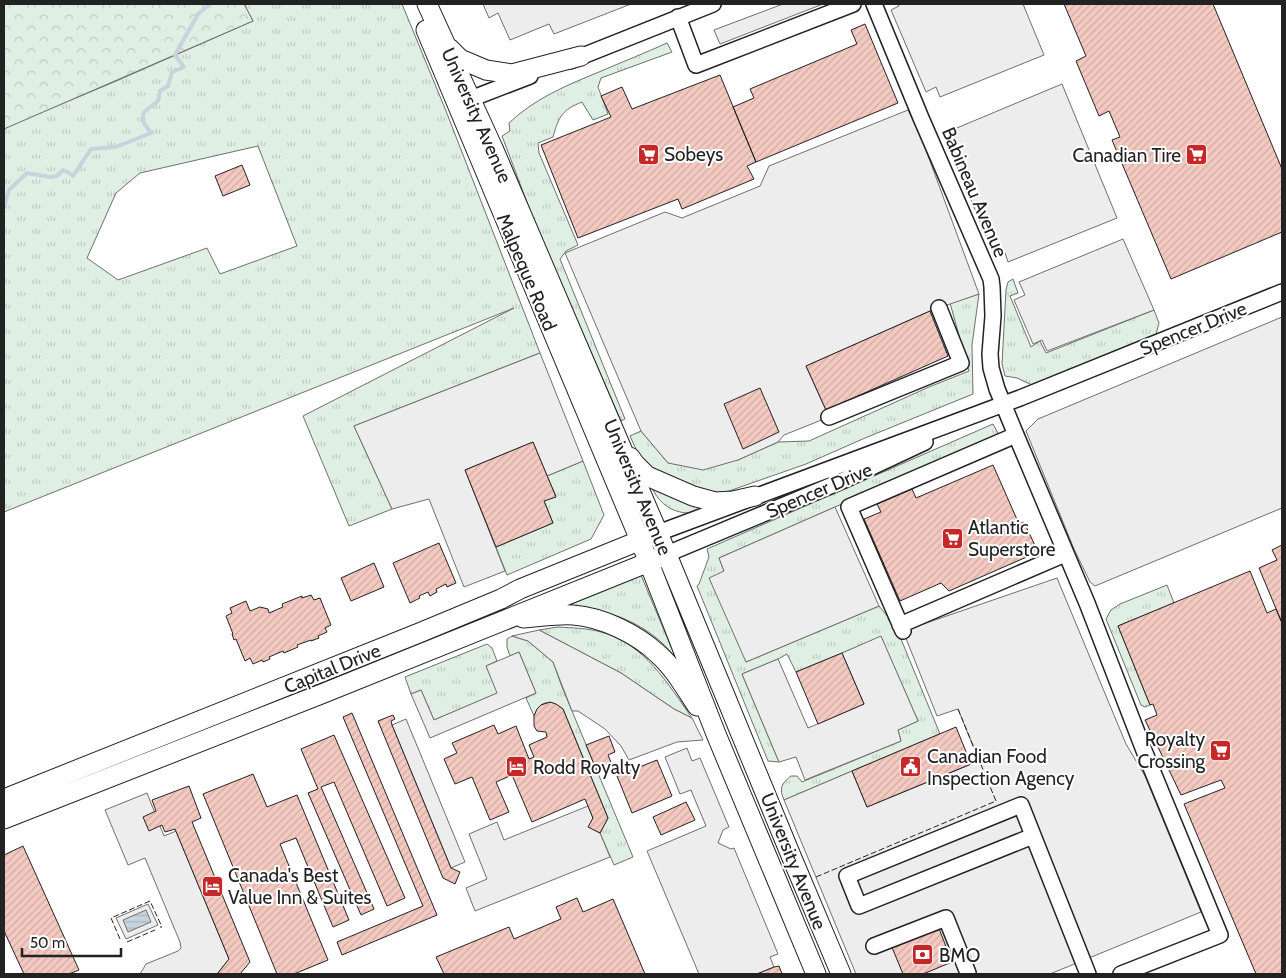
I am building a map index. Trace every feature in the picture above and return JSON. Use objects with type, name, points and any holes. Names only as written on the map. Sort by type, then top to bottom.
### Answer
[{"type":"main road","name":"Malpeque Road","points":[[416,4],[463,102],[640,540]]},
{"type":"main road","name":"University Avenue","points":[[427,4],[446,46],[463,102],[493,148],[667,554],[841,974]]},
{"type":"main road","points":[[446,46],[460,59],[486,70],[512,74],[581,56]]},
{"type":"main road","points":[[603,406],[625,449],[635,464],[647,476],[693,496],[715,502],[733,501],[755,496]]},
{"type":"main road","name":"Capital Drive","points":[[4,799],[411,636],[658,533]]},
{"type":"main road","name":"University Avenue","points":[[640,540],[716,734],[816,974]]},
{"type":"main road","name":"Spencer Drive","points":[[648,562],[667,554]]},
{"type":"main road","name":"Capital Drive","points":[[4,819],[324,693],[648,562]]},
{"type":"main road","points":[[507,619],[585,616],[608,623],[637,637],[659,654],[676,675],[716,734]]},
{"type":"street","points":[[463,102],[713,4]]},
{"type":"street","points":[[678,17],[696,65],[853,4]]},
{"type":"street","name":"Babineau Avenue","points":[[874,4],[991,279],[993,316],[990,354],[991,368],[1003,404],[1087,603],[1145,753],[1220,935],[1121,974]]},
{"type":"street","name":"Spencer Drive","points":[[667,554],[842,481],[1003,404],[1282,292]]},
{"type":"street","points":[[829,417],[961,363],[939,308]]},
{"type":"street","name":"Spencer Drive","points":[[658,533],[987,411]]},
{"type":"street","points":[[1016,435],[848,507],[902,628],[1065,554]]},
{"type":"street","points":[[1033,836],[858,906],[847,876],[1021,805],[1088,974]]},
{"type":"street","points":[[874,946],[946,918],[968,973]]},
{"type":"green space","points":[[4,4],[244,4],[253,21],[4,129]]},
{"type":"green space","points":[[244,4],[402,4],[446,111],[540,353],[354,426],[392,509],[349,526],[303,416],[514,308],[4,512],[4,128],[253,21]],"holes":[[[258,146],[297,246],[220,274],[207,248],[118,280],[87,258],[116,193],[140,173]]]},
{"type":"green space","points":[[667,43],[672,52],[601,78],[598,87],[608,114],[593,120],[582,102],[570,108],[562,115],[553,137],[538,143],[539,153],[578,245],[566,251],[560,259],[625,419],[621,421],[534,221],[502,136],[510,131],[509,123],[519,114],[551,93]]},
{"type":"green space","points":[[1013,279],[1018,293],[1010,296],[1031,347],[1040,341],[1046,353],[1154,310],[1159,323],[1156,334],[1032,385],[1017,378],[1005,376],[1002,364],[1006,290],[1008,282]]},
{"type":"green space","points":[[979,294],[972,345],[973,394],[806,464],[729,491],[716,493],[666,478],[641,460],[630,436],[641,431],[668,463],[738,460],[778,442],[809,441],[969,371],[950,303]]},
{"type":"green space","points":[[993,424],[999,435],[719,558],[724,571],[746,662],[879,606],[896,627],[940,734],[784,800],[782,786],[791,776],[797,776],[802,782],[901,741],[898,730],[918,721],[881,637],[796,672],[787,654],[742,674],[779,762],[768,761],[697,586],[709,557],[707,549]]},
{"type":"green space","points":[[583,461],[604,515],[591,539],[507,575],[496,547],[553,523],[544,501],[556,496],[547,476]]},
{"type":"green space","points":[[652,488],[715,505],[693,513],[680,512],[663,504]]},
{"type":"green space","points":[[641,575],[676,659],[666,646],[654,636],[626,620],[595,610],[563,605]]},
{"type":"green space","points":[[1167,585],[1174,603],[1118,626],[1150,705],[1145,707],[1141,705],[1106,619],[1111,610],[1120,604]]},
{"type":"green space","points":[[558,627],[601,632],[616,637],[630,645],[654,666],[692,718],[674,709],[621,673],[539,630]]},
{"type":"green space","points":[[512,636],[528,641],[553,662],[633,857],[614,865],[600,833],[608,818],[563,709],[554,704],[546,703],[539,707],[534,716],[526,698],[536,693],[519,652],[510,656],[507,639]]},
{"type":"green space","points":[[487,644],[492,648],[497,661],[486,666],[498,693],[434,720],[421,690],[411,694],[405,677]]},
{"type":"shaded area","points":[[483,4],[631,4],[554,34],[549,24],[510,40],[498,13],[489,18]]},
{"type":"shaded area","points":[[783,4],[823,4],[720,44],[714,30]]},
{"type":"shaded area","points":[[898,4],[1023,4],[1044,55],[940,97],[936,87],[926,92],[891,10],[899,6]]},
{"type":"shaded area","points":[[1062,84],[1117,218],[1008,262],[1004,250],[994,255],[948,145],[957,141],[952,130]]},
{"type":"shaded area","points":[[908,110],[920,134],[979,294],[930,311],[806,366],[829,417],[784,435],[778,442],[738,460],[703,470],[668,463],[641,431],[565,253],[665,212],[682,218],[760,186],[769,166]]},
{"type":"shaded area","points":[[1123,239],[1154,310],[1047,351],[1042,340],[1033,344],[1014,300],[1025,295],[1019,282]]},
{"type":"shaded area","points":[[1282,317],[1282,508],[1095,586],[1090,582],[1074,549],[1026,431],[1038,419]]},
{"type":"shaded area","points":[[540,353],[583,461],[547,476],[533,442],[465,470],[505,571],[464,587],[429,499],[392,509],[354,426]]},
{"type":"shaded area","points":[[835,507],[879,606],[746,662],[709,578],[724,571],[719,558]]},
{"type":"shaded area","points":[[1057,578],[1126,744],[1145,776],[1201,912],[1050,974],[856,974],[784,800],[852,771],[867,807],[979,761],[958,709],[937,716],[903,631]]},
{"type":"shaded area","points":[[539,630],[621,673],[674,709],[692,718],[703,740],[677,742],[629,760],[621,746],[605,729],[578,711],[572,711],[553,662],[528,641],[512,636]]},
{"type":"shaded area","points":[[881,636],[918,721],[898,730],[901,741],[805,780],[796,757],[779,762],[742,674],[778,659],[808,728],[864,704],[842,653]]},
{"type":"shaded area","points":[[519,652],[536,693],[430,738],[411,694],[421,690],[434,720],[497,693],[486,666]]},
{"type":"shaded area","points":[[406,719],[465,862],[451,868],[392,725]]},
{"type":"shaded area","points":[[687,748],[692,761],[700,758],[729,827],[723,830],[718,843],[731,849],[734,848],[778,954],[770,957],[774,967],[757,974],[699,974],[647,851],[706,826],[691,790],[680,794],[665,757]]},
{"type":"shaded area","points":[[147,793],[164,836],[176,831],[229,959],[217,974],[140,974],[146,964],[178,951],[181,948],[180,942],[145,858],[128,865],[105,810]]},
{"type":"shaded area","points":[[588,806],[593,818],[589,827],[600,833],[610,857],[475,911],[466,888],[487,879],[469,834],[497,822],[504,840]]},
{"type":"shaded area","points":[[148,904],[158,925],[126,939],[116,918]]},
{"type":"shaded area","points":[[146,910],[151,922],[128,932],[123,920]]},
{"type":"building","name":"Canadian Tire","points":[[1064,4],[1213,4],[1282,169],[1282,232],[1171,279],[1112,140],[1120,137],[1109,111],[1099,116],[1076,61],[1086,56]]},
{"type":"building","points":[[865,24],[898,103],[756,162],[733,107],[754,98],[750,89],[857,44],[851,30]]},
{"type":"building","name":"Sobeys","points":[[720,75],[756,162],[747,166],[754,179],[682,209],[678,199],[578,238],[541,145],[611,117],[601,96],[622,87],[632,109]]},
{"type":"building","points":[[242,165],[250,185],[223,196],[215,176]]},
{"type":"building","points":[[930,311],[948,356],[826,410],[806,366]]},
{"type":"building","points":[[760,388],[779,432],[743,449],[724,404]]},
{"type":"building","points":[[533,442],[556,497],[544,501],[553,523],[496,547],[465,470]]},
{"type":"building","name":"Atlantic Superstore","points":[[993,465],[1019,524],[1024,522],[1038,552],[949,591],[941,583],[900,601],[864,519],[881,512],[877,504],[912,489],[916,498]]},
{"type":"building","points":[[439,543],[456,583],[447,587],[446,584],[436,589],[437,592],[430,596],[428,592],[410,603],[393,563]]},
{"type":"building","points":[[1282,545],[1282,623],[1259,568],[1277,560],[1272,550]]},
{"type":"building","points":[[374,563],[384,587],[351,601],[341,578]]},
{"type":"building","name":"Royalty Crossing","points":[[1250,571],[1267,613],[1276,609],[1282,623],[1282,974],[1256,974],[1184,804],[1225,788],[1221,780],[1181,795],[1145,720],[1157,715],[1153,704],[1150,705],[1118,626]]},
{"type":"building","points":[[311,595],[314,600],[320,598],[331,625],[325,628],[327,632],[318,636],[319,638],[297,645],[298,647],[284,653],[283,651],[269,657],[270,659],[263,662],[262,660],[253,664],[250,658],[245,661],[236,639],[234,640],[226,616],[232,613],[230,608],[246,601],[250,611],[260,607],[268,609],[269,613],[283,607],[282,604],[302,596],[302,598]]},
{"type":"building","points":[[842,653],[864,704],[818,724],[796,672]]},
{"type":"building","name":"Rodd Royalty","points":[[550,702],[563,709],[608,818],[600,833],[588,827],[593,818],[585,799],[532,822],[512,775],[496,782],[509,812],[490,820],[472,777],[455,784],[444,759],[457,753],[452,743],[494,725],[498,734],[516,726],[529,759],[534,757],[529,745],[547,737],[546,732],[537,731],[534,726],[534,716],[541,705]]},
{"type":"building","points":[[352,713],[437,915],[342,955],[337,942],[423,906],[343,717]]},
{"type":"building","points":[[393,715],[395,719],[391,721],[392,725],[451,868],[460,872],[455,884],[443,878],[378,721]]},
{"type":"building","name":"Canadian Food Inspection Agency","points":[[956,727],[971,764],[867,807],[852,771]]},
{"type":"building","points":[[334,735],[405,898],[387,906],[334,782],[321,787],[374,909],[361,915],[308,793],[318,789],[301,749]]},
{"type":"building","points":[[609,736],[615,752],[608,755],[612,765],[597,771],[586,745]]},
{"type":"building","points":[[657,760],[672,796],[632,813],[617,776]]},
{"type":"building","points":[[253,774],[267,807],[297,795],[349,920],[333,927],[296,838],[280,844],[328,960],[294,974],[277,974],[203,794]]},
{"type":"building","points":[[189,786],[201,818],[192,822],[250,962],[240,974],[217,974],[229,959],[175,829],[165,832],[162,825],[149,831],[143,817],[156,811],[152,800]]},
{"type":"building","points":[[686,802],[695,820],[661,835],[653,817]]},
{"type":"building","points":[[23,846],[79,970],[69,974],[24,974],[4,931],[4,855]]},
{"type":"building","points":[[577,898],[583,912],[613,899],[645,974],[444,974],[436,957],[509,927],[514,939],[561,919],[556,907]]},
{"type":"building","points":[[938,926],[952,962],[923,974],[903,974],[891,945]]},
{"type":"building","points":[[779,966],[782,974],[757,974],[774,967]]},
{"type":"waterway","points":[[4,207],[9,190],[27,173],[50,177],[57,176],[63,170],[73,176],[91,149],[116,147],[151,133],[142,120],[144,112],[158,101],[160,91],[168,86],[172,72],[184,67],[175,55],[198,14],[210,4]]},
{"type":"fence","points":[[816,877],[996,801],[958,709]]},
{"type":"fence","points":[[120,939],[111,918],[150,901],[162,927],[160,927]]},
{"type":"fence","points":[[127,942],[155,930]]},
{"type":"place","name":"Sobeys","points":[[648,154]]},
{"type":"place","name":"Canadian Tire","points":[[1197,155]]},
{"type":"place","name":"Atlantic Superstore","points":[[952,538]]},
{"type":"place","name":"Royalty Crossing","points":[[1221,750]]},
{"type":"place","name":"Rodd Royalty","points":[[517,767]]},
{"type":"place","name":"Canadian Food Inspection Agency","points":[[911,767]]},
{"type":"place","name":"Canada's Best Value Inn & Suites","points":[[212,886]]},
{"type":"place","name":"BMO","points":[[923,955]]}]
